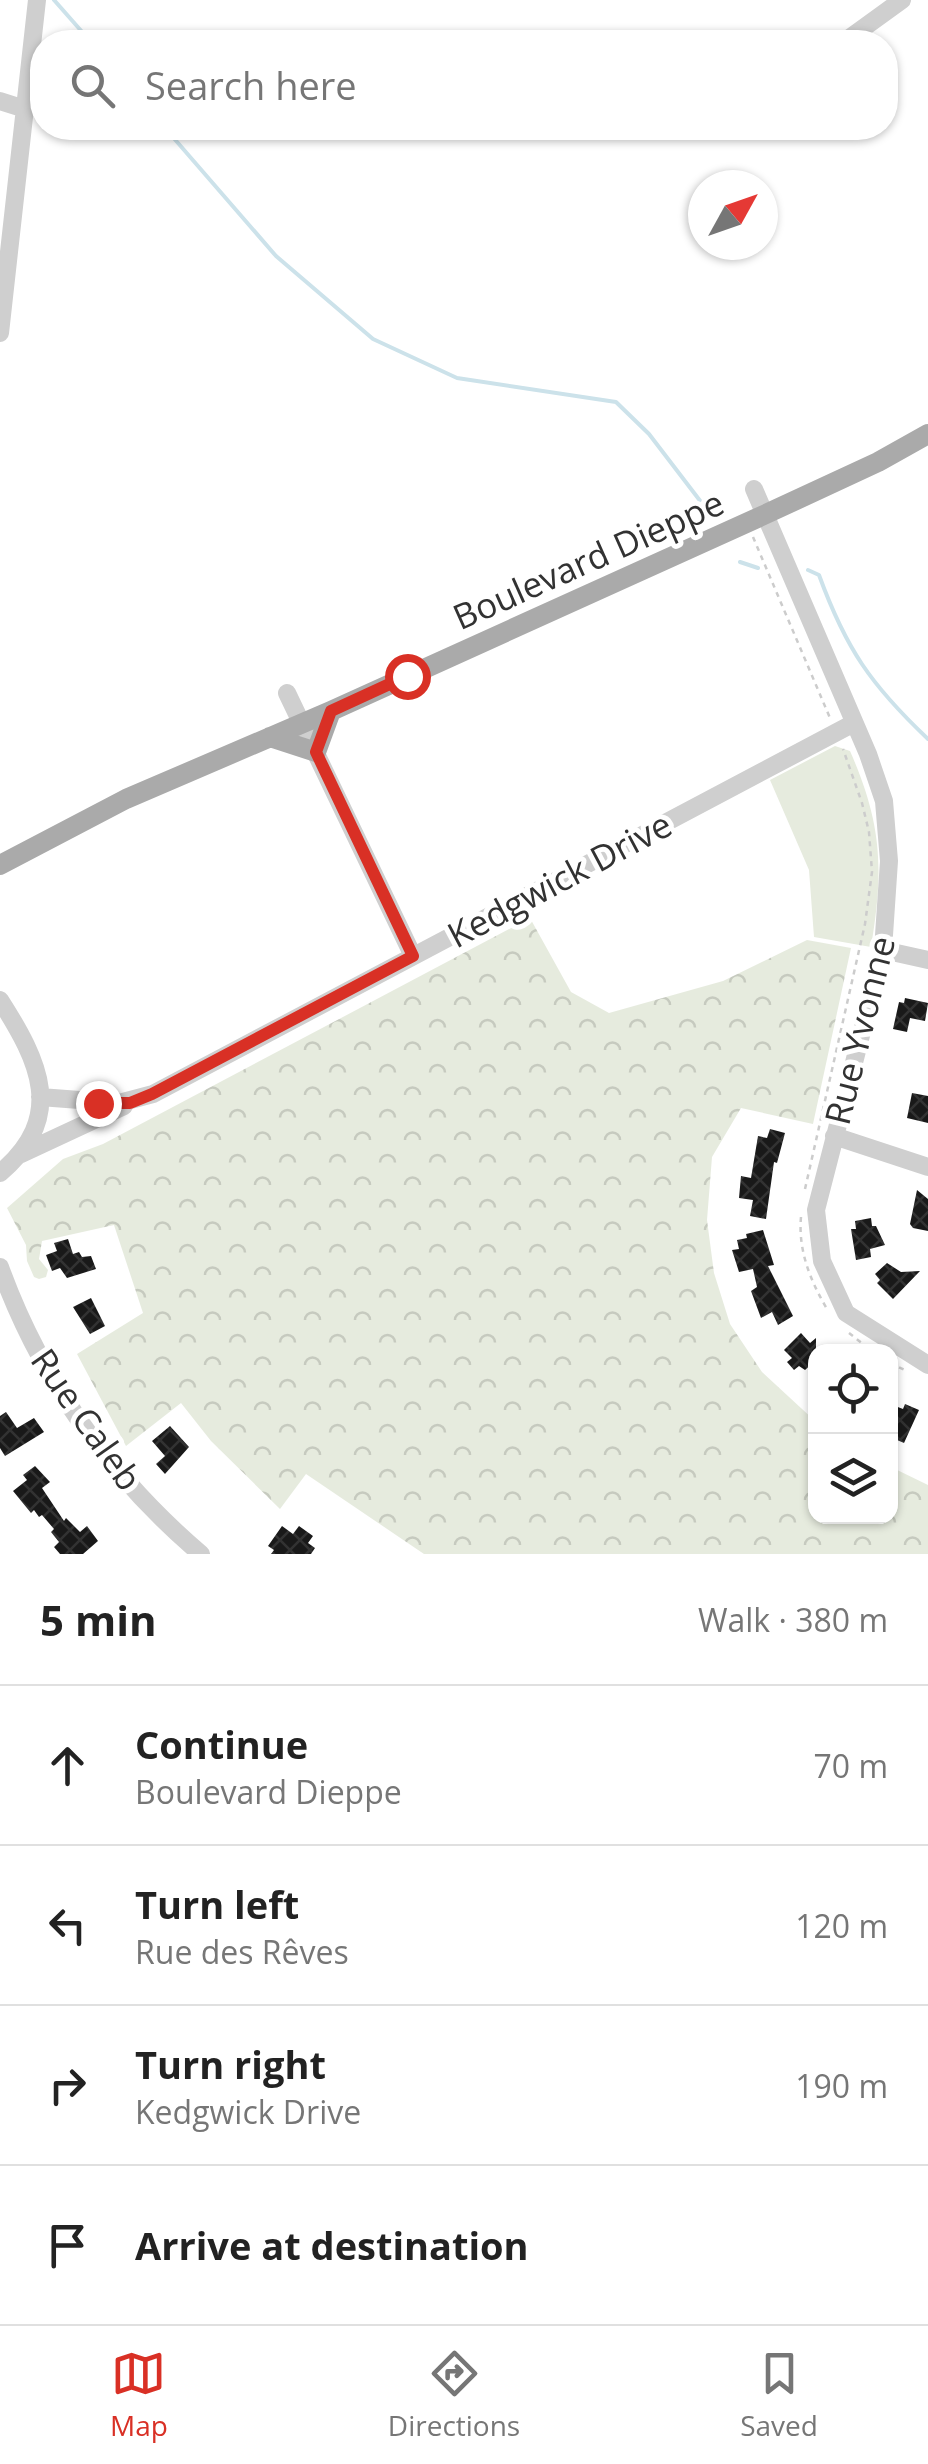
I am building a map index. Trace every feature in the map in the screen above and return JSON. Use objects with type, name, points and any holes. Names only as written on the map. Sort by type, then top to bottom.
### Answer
[{"type":"main road","name":"Boulevard Dieppe","points":[[0,865],[126,799],[331,711],[766,514],[928,434]]},
{"type":"main road","points":[[270,737],[316,752],[331,711]]},
{"type":"street","points":[[34,30],[37,0]]},
{"type":"street","points":[[861,30],[902,0]]},
{"type":"street","points":[[0,333],[30,63]]},
{"type":"street","points":[[0,101],[25,108]]},
{"type":"street","name":"Rue Yvonne","points":[[754,489],[845,728],[884,801],[889,860],[883,950],[816,1210],[822,1261],[846,1313],[928,1365]]},
{"type":"street","points":[[287,692],[413,956]]},
{"type":"street","name":"Kedgwick Drive","points":[[40,1097],[130,1103],[167,1087],[845,728]]},
{"type":"street","points":[[883,950],[928,960]]},
{"type":"street","points":[[0,1000],[35,1060],[40,1097],[34,1129],[20,1154],[0,1174]]},
{"type":"street","points":[[20,1154],[130,1103]]},
{"type":"street","points":[[834,1136],[928,1167]]},
{"type":"street","name":"Rue Caleb","points":[[0,1266],[31,1341],[81,1422],[134,1490],[200,1554]]},
{"type":"path","points":[[752,536],[845,728],[869,832],[872,872],[865,924],[802,1204]]},
{"type":"path","points":[[801,1216],[804,1255],[812,1284],[829,1313]]},
{"type":"path","points":[[842,1326],[863,1344]]},
{"type":"green space","points":[[835,746],[850,751],[874,825],[879,870],[871,947],[814,937],[809,870],[770,780]]},
{"type":"green space","points":[[530,918],[571,992],[609,1013],[723,981],[807,940],[851,948],[813,1124],[741,1108],[712,1157],[707,1220],[714,1273],[730,1324],[762,1372],[808,1415],[808,1524],[898,1524],[898,1470],[928,1485],[928,1554],[424,1554],[306,1474],[280,1509],[211,1441],[181,1403],[126,1446],[77,1354],[143,1313],[114,1225],[42,1241],[39,1259],[48,1270],[46,1277],[39,1279],[34,1277],[26,1245],[7,1208],[63,1159],[103,1144]]},
{"type":"building","points":[[905,998],[928,1003],[925,1021],[910,1018],[907,1032],[893,1029],[899,1002],[904,1003]]},
{"type":"building","points":[[912,1093],[928,1096],[928,1123],[907,1118]]},
{"type":"building","points":[[770,1129],[785,1133],[777,1163],[774,1162],[766,1219],[750,1216],[753,1200],[739,1198],[741,1176],[751,1178],[758,1136],[767,1138]]},
{"type":"building","points":[[917,1190],[928,1199],[928,1231],[910,1224]]},
{"type":"building","points":[[871,1218],[885,1245],[870,1249],[871,1257],[856,1260],[851,1229],[856,1229],[855,1221]]},
{"type":"building","points":[[763,1230],[774,1265],[768,1266],[793,1316],[778,1325],[772,1312],[761,1318],[751,1291],[757,1287],[753,1269],[739,1272],[732,1250],[739,1249],[737,1240],[747,1238],[746,1234]]},
{"type":"building","points":[[68,1239],[73,1254],[91,1256],[96,1269],[67,1278],[60,1268],[52,1271],[46,1255],[57,1251],[54,1243]]},
{"type":"building","points":[[887,1263],[901,1272],[920,1271],[893,1299],[877,1283],[880,1280],[875,1274]]},
{"type":"building","points":[[91,1298],[105,1326],[90,1334],[73,1307]]},
{"type":"building","points":[[801,1333],[810,1343],[816,1338],[816,1344],[808,1344],[805,1370],[799,1366],[794,1370],[787,1362],[792,1358],[784,1350]]},
{"type":"building","points":[[905,1404],[919,1410],[904,1443],[898,1440],[898,1407],[903,1409]]},
{"type":"building","points":[[6,1412],[17,1428],[34,1418],[44,1432],[5,1456],[0,1448],[0,1416]]},
{"type":"building","points":[[170,1426],[189,1447],[165,1474],[156,1464],[165,1456],[152,1441]]},
{"type":"building","points":[[35,1466],[50,1482],[42,1488],[64,1521],[66,1518],[80,1532],[87,1526],[98,1541],[83,1554],[60,1554],[54,1547],[59,1542],[51,1532],[54,1529],[42,1515],[39,1517],[34,1510],[31,1513],[13,1491],[27,1480],[23,1475]]},
{"type":"building","points":[[282,1526],[293,1534],[299,1526],[313,1536],[308,1543],[315,1548],[311,1554],[271,1554],[274,1550],[268,1546]]},
{"type":"waterway","points":[[54,0],[80,30]]},
{"type":"waterway","points":[[175,140],[276,256],[373,339],[457,378],[616,402],[649,434],[701,502]]},
{"type":"waterway","points":[[740,562],[758,568]]},
{"type":"waterway","points":[[808,570],[819,575],[839,624],[862,664],[928,739]]},
{"type":"route","points":[[98,1103],[130,1103],[152,1094],[413,956],[316,752],[331,711],[407,676]]}]
